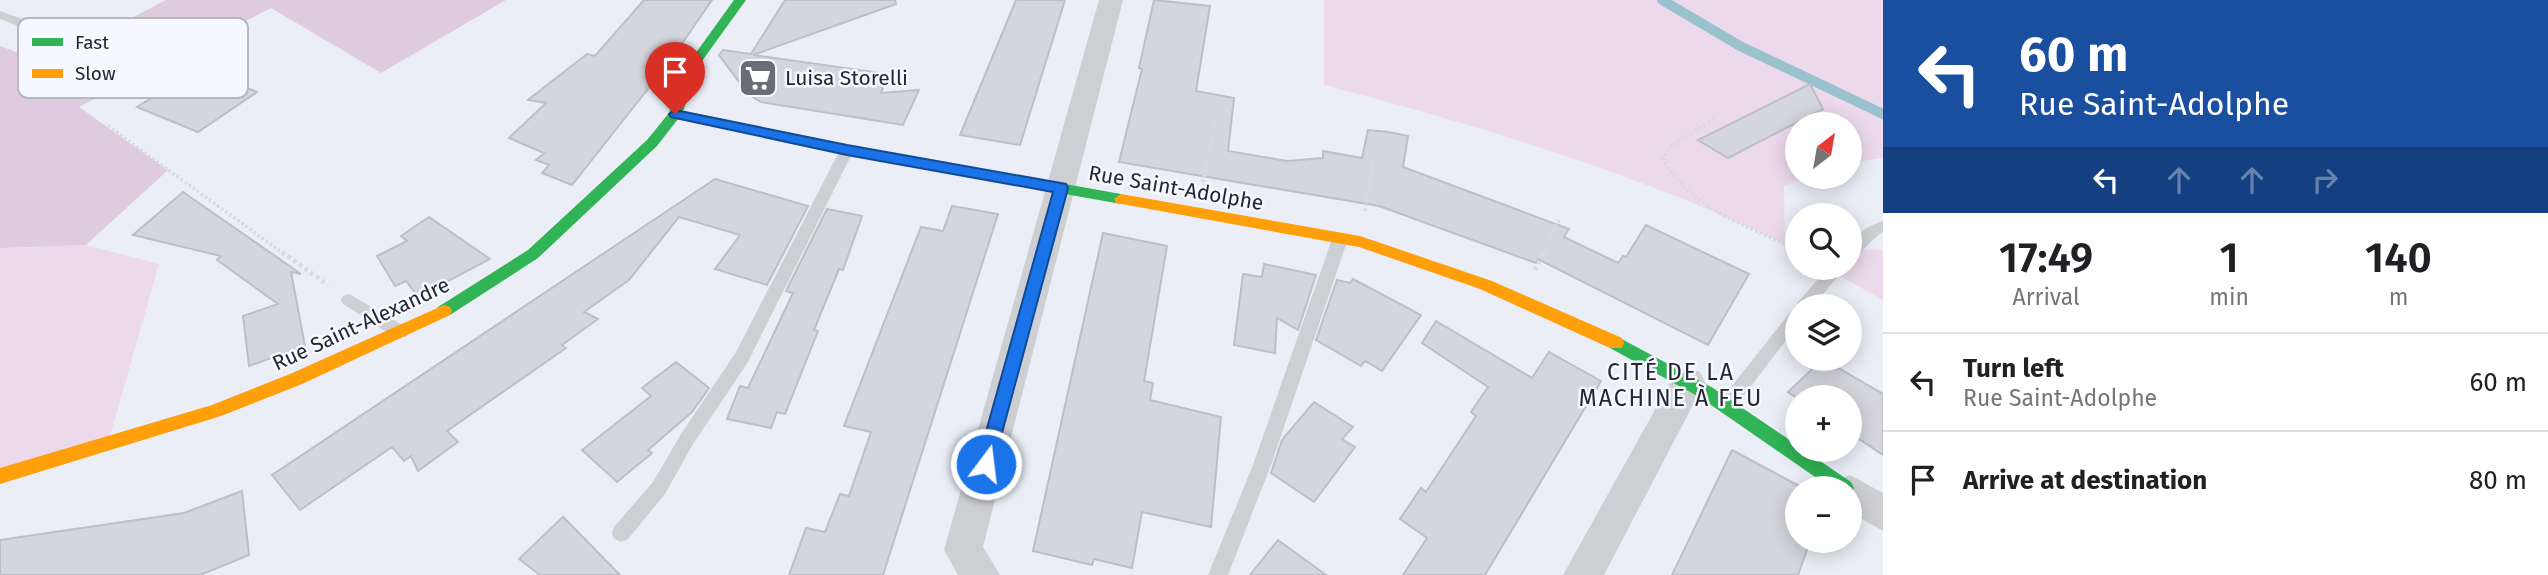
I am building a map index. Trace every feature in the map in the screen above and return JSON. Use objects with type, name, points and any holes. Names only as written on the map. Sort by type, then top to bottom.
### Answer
[{"type":"street","name":"Rue Saint-Alexandre","points":[[0,476],[215,411],[354,355],[453,307],[533,254],[652,143],[675,114],[696,61],[740,0]]},
{"type":"street","points":[[979,575],[963,550],[1111,0]]},
{"type":"street","name":"Rue Saint-Adolphe","points":[[675,114],[847,150],[1360,242],[1450,271],[1592,331],[1688,382],[1828,476]]},
{"type":"street","points":[[1583,575],[1688,382]]},
{"type":"street","points":[[1862,499],[1883,514]]},
{"type":"lane","points":[[0,15],[18,22]]},
{"type":"lane","points":[[621,534],[659,488],[742,357],[847,150]]},
{"type":"lane","points":[[1862,239],[1883,226]]},
{"type":"lane","points":[[1218,575],[1262,465],[1340,239]]},
{"type":"lane","points":[[1814,294],[1827,280]]},
{"type":"lane","points":[[349,300],[400,332]]},
{"type":"lane","points":[[1726,406],[1785,330]]},
{"type":"path","points":[[1714,119],[1669,148],[1663,159],[1667,170],[1694,197],[1785,244]]},
{"type":"path","points":[[1197,213],[1214,121]]},
{"type":"path","points":[[108,125],[349,300]]},
{"type":"path","points":[[1360,242],[1373,160]]},
{"type":"path","points":[[1521,300],[1559,220]]},
{"type":"shaded area","points":[[166,0],[506,0],[381,73],[271,8],[248,20],[132,18]]},
{"type":"shaded area","points":[[1324,0],[1883,0],[1883,158],[1862,161],[1862,112],[1785,112],[1785,244],[1673,195],[1559,154],[1442,117],[1324,85]]},
{"type":"shaded area","points":[[0,46],[18,53],[18,98],[96,98],[79,107],[168,170],[86,245],[0,248]]},
{"type":"shaded area","points":[[86,245],[159,264],[108,443],[0,476],[0,248]]},
{"type":"shaded area","points":[[1883,249],[1883,300],[1847,280],[1862,280],[1862,250]]},
{"type":"building","points":[[644,0],[712,0],[670,61],[572,185],[542,173],[549,165],[536,160],[544,153],[509,138],[546,103],[528,100],[587,54],[595,56]]},
{"type":"building","points":[[785,0],[895,0],[896,4],[753,55],[888,74],[881,93],[919,90],[903,125],[761,102],[748,94],[719,55],[723,50],[751,54]]},
{"type":"building","points":[[1016,0],[1065,0],[1020,145],[960,135]]},
{"type":"building","points":[[1154,0],[1210,6],[1196,91],[1234,98],[1228,151],[1287,161],[1323,158],[1323,151],[1362,158],[1368,130],[1408,136],[1403,167],[1569,229],[1564,237],[1618,263],[1623,256],[1626,257],[1646,225],[1749,274],[1708,345],[1538,259],[1536,263],[1379,206],[1119,162],[1142,69],[1139,68]]},
{"type":"building","points":[[1810,84],[1823,109],[1817,112],[1785,112],[1785,129],[1728,158],[1698,140]]},
{"type":"building","points":[[248,88],[257,92],[198,132],[137,107],[151,98],[248,98]]},
{"type":"building","points":[[715,179],[808,206],[767,285],[715,269],[740,235],[679,217],[629,280],[584,312],[598,319],[562,345],[566,348],[447,431],[458,442],[418,471],[411,456],[404,461],[392,447],[300,510],[272,475]]},
{"type":"building","points":[[183,192],[301,274],[291,272],[305,346],[249,366],[243,316],[278,304],[217,260],[221,256],[133,235]]},
{"type":"building","points":[[952,206],[998,214],[883,575],[789,575],[806,528],[825,532],[840,494],[849,496],[871,432],[844,426],[921,227],[943,231]]},
{"type":"building","points":[[827,209],[862,216],[843,270],[839,269],[814,330],[818,331],[785,414],[777,412],[771,428],[727,419],[740,386],[748,388],[793,293],[786,291]]},
{"type":"building","points":[[429,217],[490,259],[418,297],[406,281],[395,286],[377,256],[407,241],[401,236]]},
{"type":"building","points":[[1103,233],[1167,246],[1144,381],[1153,383],[1150,400],[1221,417],[1211,527],[1142,512],[1132,568],[1094,559],[1092,565],[1033,551]]},
{"type":"building","points":[[1264,264],[1316,275],[1298,330],[1277,318],[1275,353],[1234,345],[1243,274],[1262,277]]},
{"type":"building","points":[[1353,279],[1421,315],[1382,371],[1365,361],[1361,366],[1316,340],[1337,280],[1350,283]]},
{"type":"building","points":[[1436,321],[1532,378],[1549,352],[1601,381],[1485,575],[1403,575],[1427,538],[1400,519],[1421,488],[1426,492],[1476,416],[1471,412],[1488,387],[1422,343]]},
{"type":"building","points":[[676,362],[709,388],[692,412],[648,450],[652,453],[617,482],[582,450],[651,396],[642,388]]},
{"type":"building","points":[[1810,371],[1844,371],[1883,394],[1883,455],[1862,441],[1862,385],[1795,385]]},
{"type":"building","points":[[1314,402],[1353,427],[1342,439],[1355,447],[1314,502],[1271,473],[1282,440]]},
{"type":"building","points":[[1732,450],[1785,478],[1785,553],[1806,553],[1798,575],[1672,575]]},
{"type":"building","points":[[242,491],[249,555],[200,575],[0,575],[0,540],[184,513]]},
{"type":"building","points":[[563,517],[620,575],[540,575],[519,559]]},
{"type":"building","points":[[1278,540],[1326,575],[1250,575]]},
{"type":"waterway","points":[[1662,0],[1740,46],[1883,114]]},
{"type":"traffic: fast","points":[[444,311],[533,254],[652,143],[675,114],[696,61],[740,0]]},
{"type":"traffic: fast","points":[[675,114],[847,150],[1121,199]]},
{"type":"traffic: fast","points":[[1616,343],[1707,393],[1828,476]]},
{"type":"traffic: slow","points":[[1121,199],[1360,242],[1486,285],[1616,343]]},
{"type":"traffic: slow","points":[[0,476],[215,411],[296,379],[444,311]]},
{"type":"place","name":"Luisa Storelli","points":[[758,78]]},
{"type":"district","name":"CITÉ DE LA MACHINE À FEU","points":[[1671,385]]},
{"type":"route","points":[[675,114],[847,150],[1061,188],[986,464]]}]
